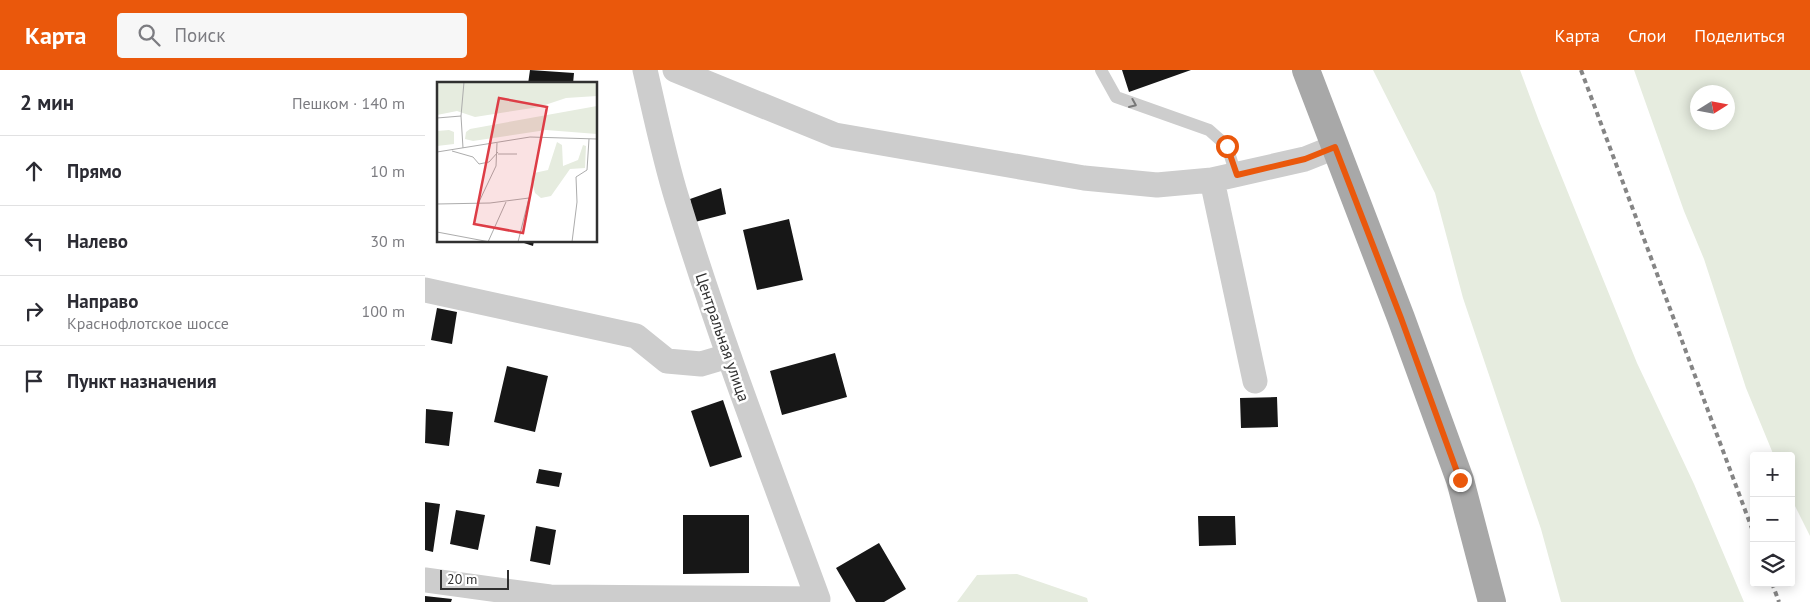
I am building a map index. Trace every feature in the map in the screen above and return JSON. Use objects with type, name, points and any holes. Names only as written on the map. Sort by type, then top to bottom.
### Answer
[{"type":"main road","points":[[1306,70],[1401,318],[1460,480],[1492,602]]},
{"type":"street","name":"Центральная улица","points":[[425,580],[550,597],[818,599],[728,356],[677,197],[647,70]]},
{"type":"street","points":[[675,70],[835,135],[1084,178],[1157,185],[1212,180],[1305,159],[1335,147]]},
{"type":"street","points":[[1212,180],[1255,381]]},
{"type":"street","points":[[425,290],[636,336],[667,361],[701,364],[728,356]]},
{"type":"lane","points":[[1101,70],[1116,97],[1209,130],[1227,146],[1237,175]]},
{"type":"shaded area","points":[[1373,70],[1520,70],[1637,363],[1694,484],[1744,602],[1561,602],[1541,529],[1463,298],[1435,193]]},
{"type":"shaded area","points":[[1634,70],[1810,70],[1810,536],[1795,506],[1795,452],[1772,452],[1746,388],[1704,259],[1684,211]]},
{"type":"shaded area","points":[[1017,574],[1087,598],[1088,602],[957,602],[977,575]]},
{"type":"building","points":[[530,70],[574,73],[573,82],[528,82]]},
{"type":"building","points":[[1122,70],[1191,70],[1129,92]]},
{"type":"building","points":[[721,188],[726,214],[695,222],[690,199]]},
{"type":"building","points":[[789,219],[803,280],[757,290],[743,230]]},
{"type":"building","points":[[521,242],[534,242],[533,246]]},
{"type":"building","points":[[437,308],[457,312],[452,344],[431,340]]},
{"type":"building","points":[[835,353],[847,397],[782,415],[770,371]]},
{"type":"building","points":[[507,366],[548,376],[535,432],[494,422]]},
{"type":"building","points":[[1277,397],[1278,427],[1241,428],[1240,398]]},
{"type":"building","points":[[723,400],[742,457],[710,467],[691,411]]},
{"type":"building","points":[[426,409],[453,412],[449,446],[425,443]]},
{"type":"building","points":[[539,469],[562,473],[559,487],[536,483]]},
{"type":"building","points":[[425,502],[440,504],[433,552],[425,550]]},
{"type":"building","points":[[456,510],[485,515],[478,550],[450,544]]},
{"type":"building","points":[[683,515],[749,515],[749,573],[683,574]]},
{"type":"building","points":[[1198,516],[1235,516],[1236,545],[1199,546]]},
{"type":"building","points":[[536,526],[556,530],[550,565],[530,561]]},
{"type":"building","points":[[879,543],[906,589],[884,602],[856,602],[836,568]]},
{"type":"building","points":[[425,596],[452,599],[451,602],[425,602]]},
{"type":"railway","points":[[1581,70],[1750,523]]},
{"type":"railway","points":[[1773,587],[1779,602]]},
{"type":"route","points":[[1227,146],[1237,175],[1305,159],[1335,147],[1401,318],[1460,480]]}]
